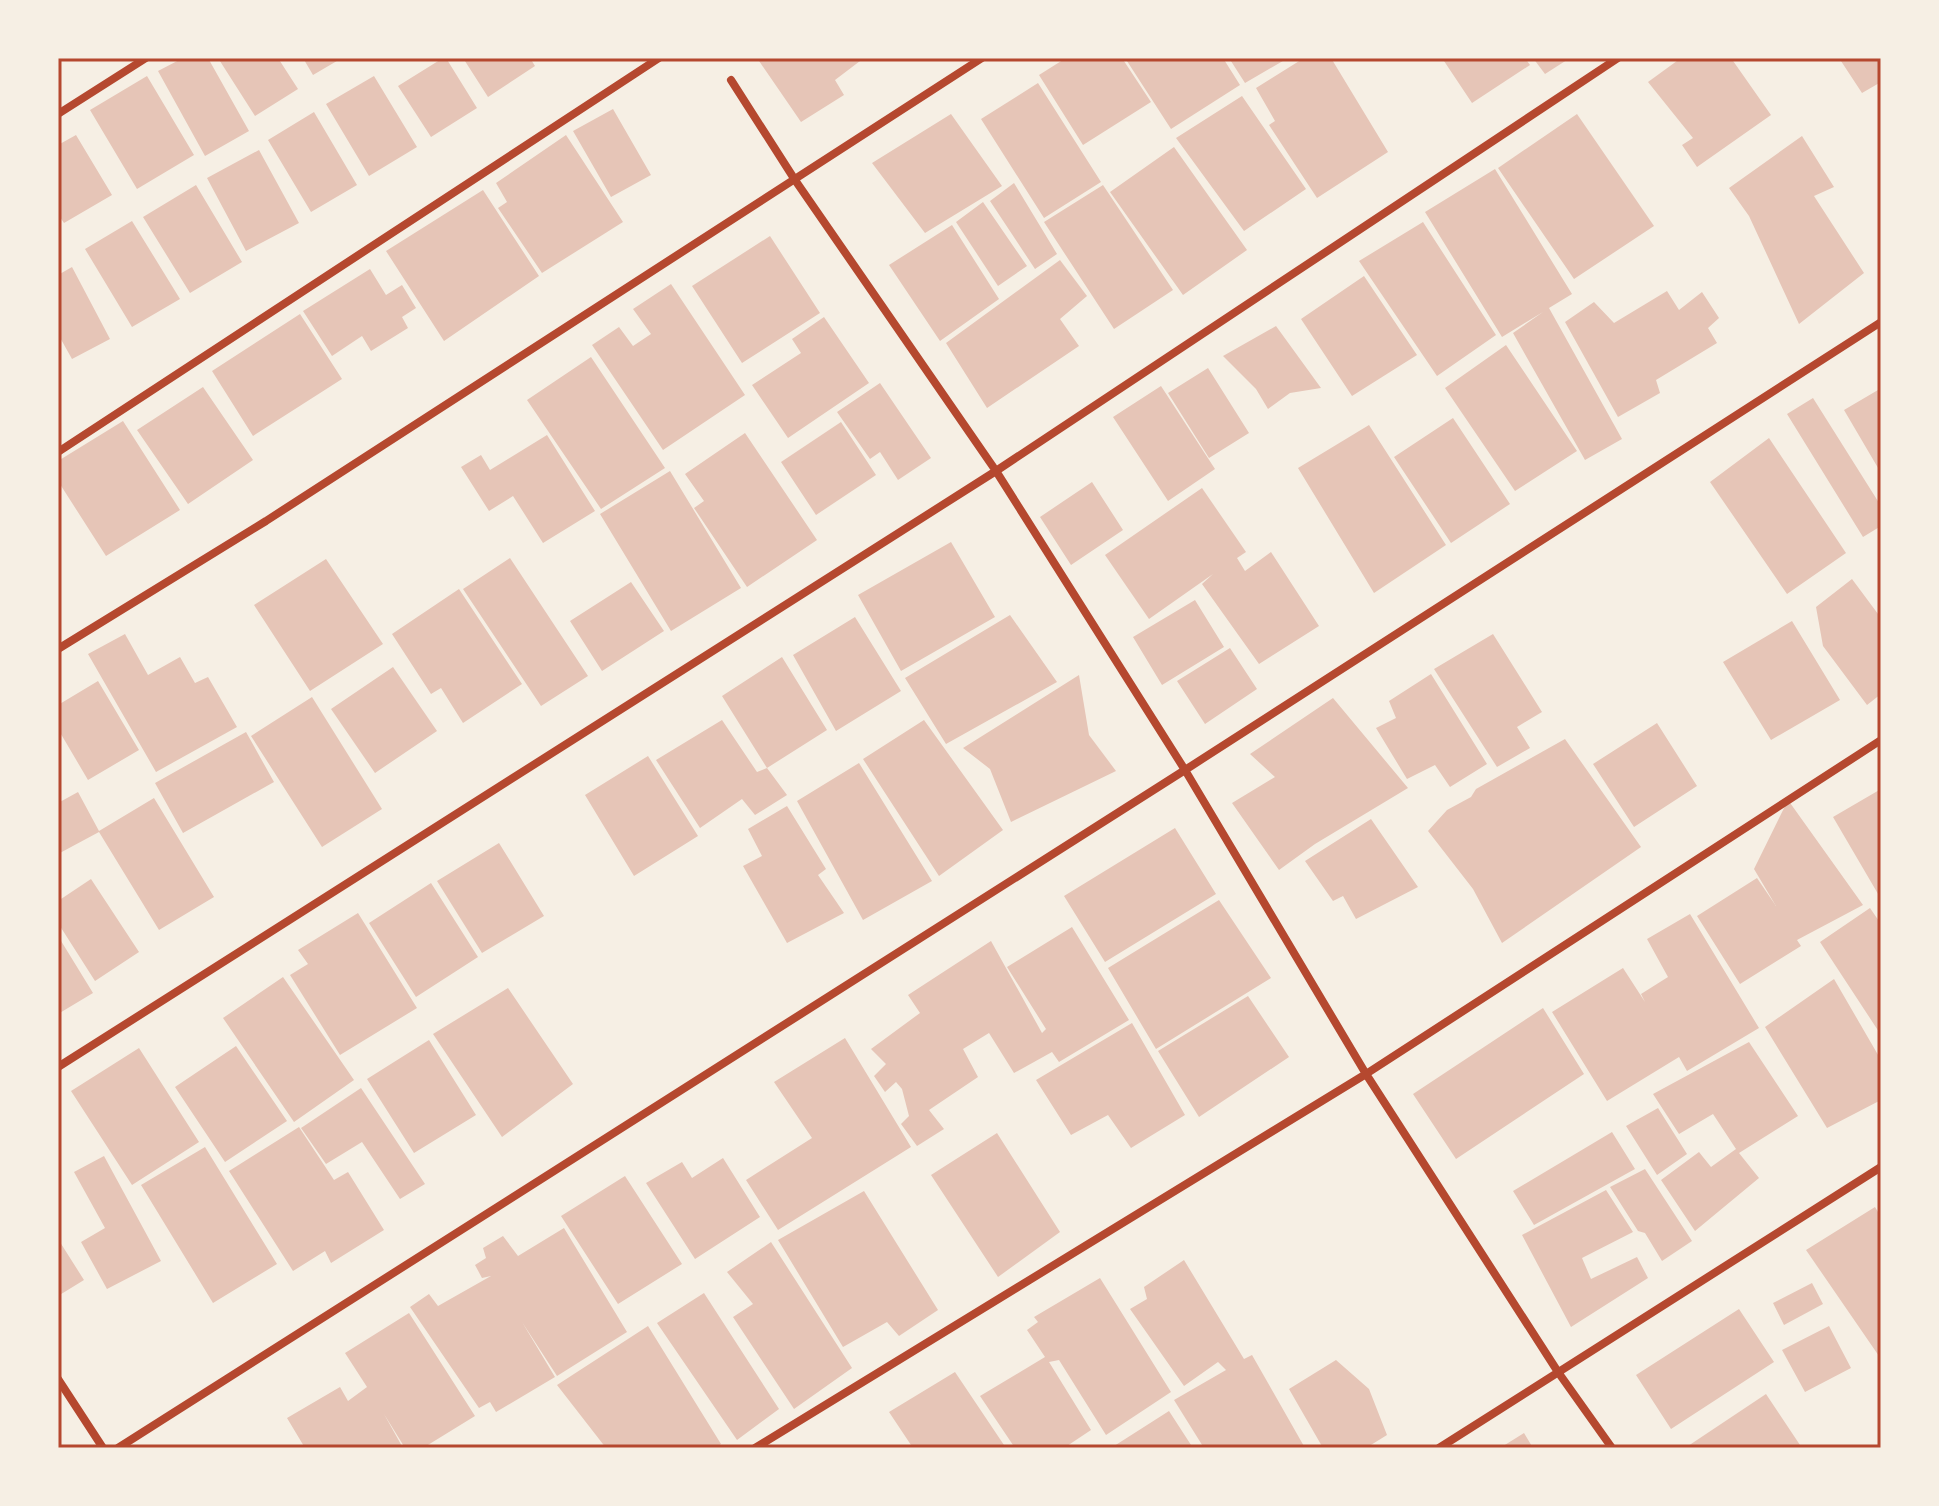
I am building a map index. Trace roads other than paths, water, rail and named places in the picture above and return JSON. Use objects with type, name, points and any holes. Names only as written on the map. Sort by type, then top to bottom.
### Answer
[{"type":"street","points":[[58,114],[146,58]]},
{"type":"street","points":[[58,452],[659,58]]},
{"type":"street","points":[[58,649],[266,521],[982,58]]},
{"type":"street","points":[[58,1067],[996,471],[1618,58]]},
{"type":"street","points":[[731,80],[795,180],[996,471],[1185,770],[1366,1074],[1558,1372],[1612,1448]]},
{"type":"street","points":[[118,1448],[1185,770],[1881,322]]},
{"type":"street","points":[[755,1448],[1366,1074],[1881,740]]},
{"type":"street","points":[[1439,1448],[1881,1167]]},
{"type":"street","points":[[58,1379],[103,1448]]}]
